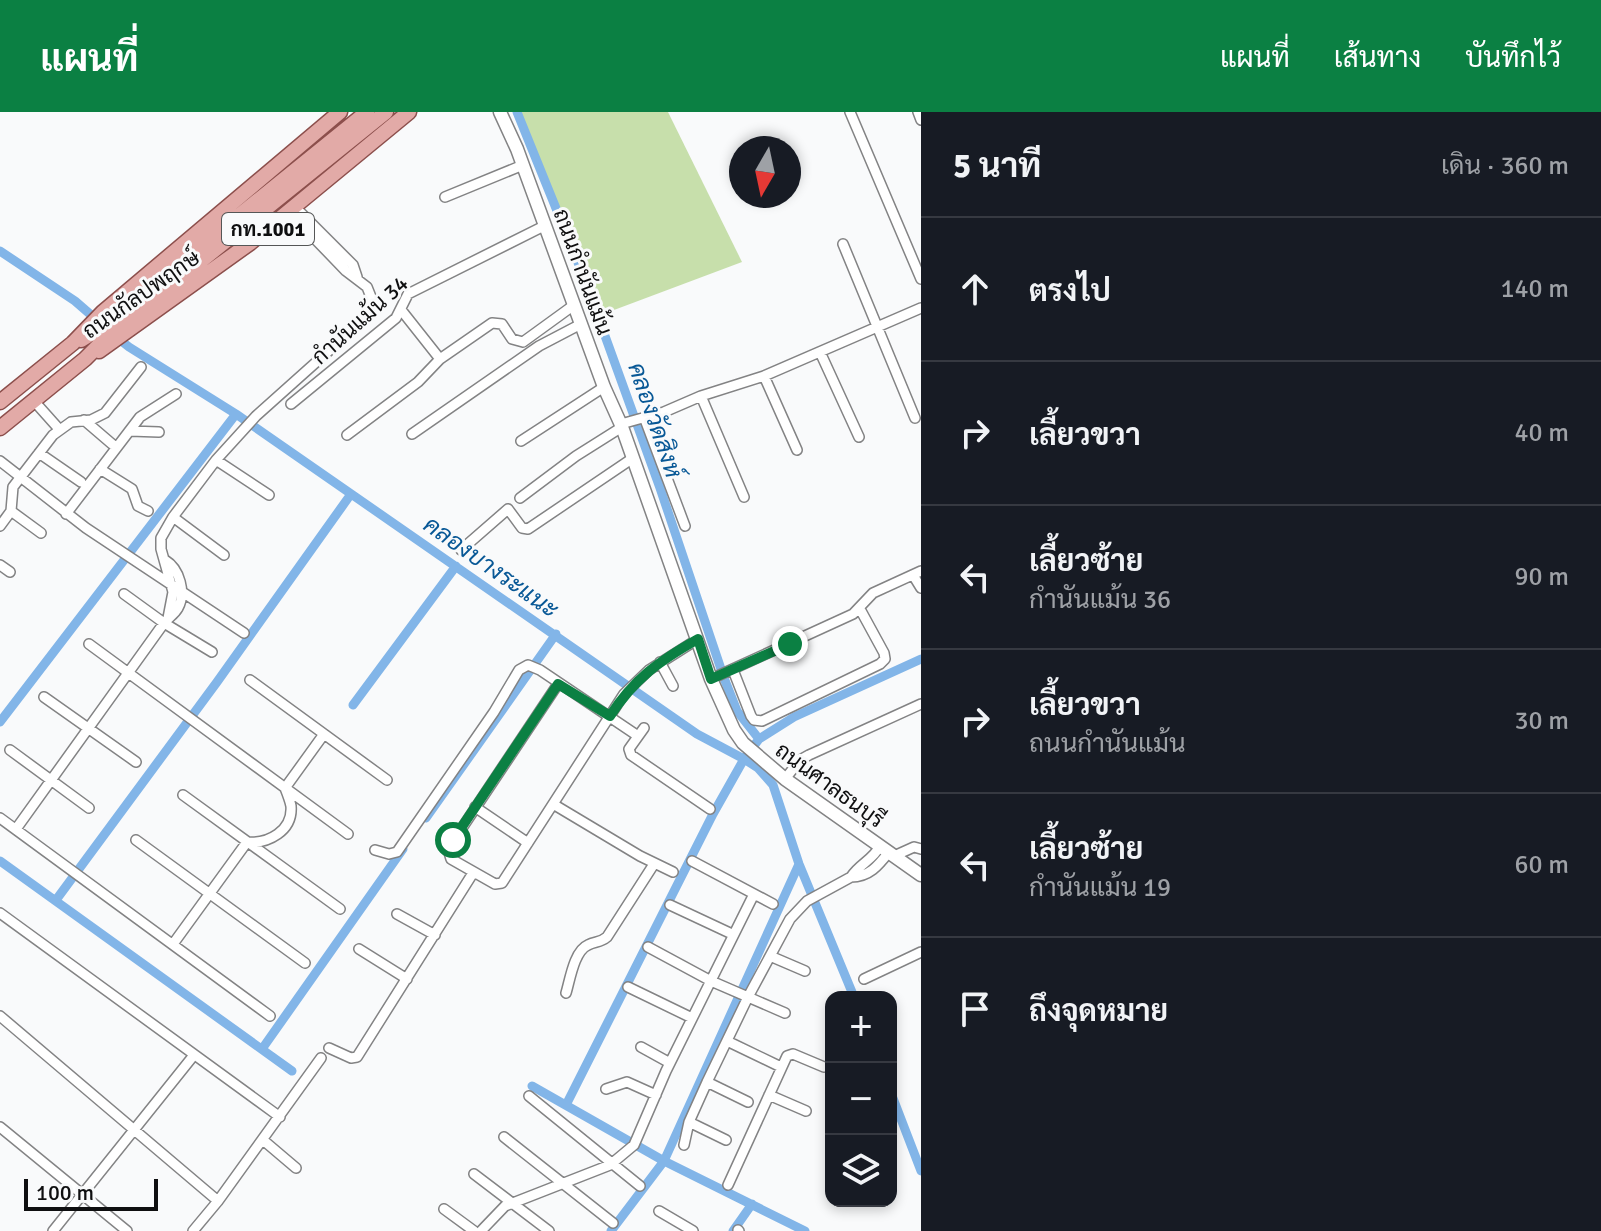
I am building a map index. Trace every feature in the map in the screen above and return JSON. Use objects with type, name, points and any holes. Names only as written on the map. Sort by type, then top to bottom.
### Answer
[{"type":"main road","name":"ถนนกัลปพฤกษ์","points":[[0,428],[85,359],[110,327],[340,112]]},
{"type":"main road","name":"ถนนกัลปพฤกษ์","points":[[110,327],[275,193],[367,112]]},
{"type":"main road","name":"ถนนกัลปพฤกษ์","points":[[275,193],[399,114]]},
{"type":"main road","name":"ถนนกัลปพฤกษ์","points":[[0,402],[73,343],[110,327],[292,210],[399,114]]},
{"type":"street","name":"ถนนกำนันแม้น","points":[[500,112],[523,165],[604,387],[631,422],[633,458],[698,639],[723,674],[734,730],[755,754]]},
{"type":"street","points":[[850,112],[921,279]]},
{"type":"street","points":[[918,112],[921,120]]},
{"type":"street","points":[[445,197],[523,165]]},
{"type":"street","points":[[166,620],[173,597],[172,584],[165,570],[161,538],[173,517],[216,460],[256,416],[370,314],[371,296],[357,277],[353,265],[292,210]]},
{"type":"street","name":"กำนันแม้น 34","points":[[291,404],[396,318],[408,294],[544,226]]},
{"type":"street","points":[[843,244],[915,418]]},
{"type":"street","points":[[347,435],[418,382],[440,359],[492,323],[502,324],[517,342],[527,341],[574,305]]},
{"type":"street","points":[[520,498],[576,456],[631,422],[764,376],[921,308]]},
{"type":"street","points":[[402,311],[440,359]]},
{"type":"street","points":[[412,434],[539,346],[581,324]]},
{"type":"street","points":[[820,352],[859,437]]},
{"type":"street","points":[[0,526],[11,511],[11,490],[59,429],[71,422],[97,418],[105,413],[141,367]]},
{"type":"street","points":[[764,376],[797,450]]},
{"type":"street","points":[[521,441],[604,387]]},
{"type":"street","points":[[66,514],[140,417],[176,394]]},
{"type":"street","points":[[701,396],[744,497]]},
{"type":"street","points":[[34,401],[59,429]]},
{"type":"street","points":[[84,420],[112,444]]},
{"type":"street","points":[[631,422],[685,526]]},
{"type":"street","points":[[130,431],[159,432]]},
{"type":"street","points":[[39,453],[81,482]]},
{"type":"street","points":[[461,550],[508,509],[522,528],[528,529],[633,458]]},
{"type":"street","points":[[216,460],[269,495]]},
{"type":"street","points":[[0,461],[66,514],[244,633]]},
{"type":"street","points":[[100,469],[132,489],[138,506],[148,511]]},
{"type":"street","points":[[11,511],[41,533]]},
{"type":"street","points":[[173,517],[224,555]]},
{"type":"street","points":[[16,829],[87,727],[166,620],[177,610],[181,591],[176,572],[165,560]]},
{"type":"street","points":[[0,565],[10,572]]},
{"type":"street","points":[[861,606],[885,659],[762,721],[754,720],[723,674],[861,606],[873,593],[917,573],[921,588]]},
{"type":"street","points":[[124,594],[212,652]]},
{"type":"street","points":[[861,606],[878,628]]},
{"type":"street","points":[[558,684],[453,840],[448,854],[451,859],[495,884],[502,883],[624,694],[635,681],[660,662],[698,639]]},
{"type":"street","points":[[89,644],[127,675],[348,834]]},
{"type":"street","points":[[660,662],[673,686]]},
{"type":"street","points":[[375,850],[389,854],[397,852],[494,712],[519,670],[528,665],[641,732],[629,749],[631,755],[710,809]]},
{"type":"street","points":[[250,680],[387,780]]},
{"type":"street","points":[[44,697],[136,762]]},
{"type":"street","points":[[785,779],[800,760],[809,755],[921,704]]},
{"type":"street","points":[[285,788],[324,734]]},
{"type":"street","points":[[10,750],[89,808]]},
{"type":"street","name":"ถนนศาลธนบุรี","points":[[755,754],[785,779],[921,875]]},
{"type":"street","points":[[247,842],[265,842],[281,833],[289,819],[291,806],[285,788]]},
{"type":"street","points":[[183,795],[340,909]]},
{"type":"street","points":[[553,804],[654,864],[673,872]]},
{"type":"street","points":[[475,807],[528,843]]},
{"type":"street","points":[[0,818],[270,1016]]},
{"type":"street","points":[[136,840],[305,963]]},
{"type":"street","points":[[173,944],[247,842]]},
{"type":"street","points":[[684,1145],[689,1122],[727,1041],[740,994],[770,956],[796,910],[851,877],[874,870],[887,851],[914,847],[921,849]]},
{"type":"street","points":[[692,861],[773,904]]},
{"type":"street","points":[[566,993],[582,949],[607,937],[654,864]]},
{"type":"street","points":[[329,1048],[351,1058],[357,1057],[473,873]]},
{"type":"street","points":[[481,1231],[511,1202],[610,1165],[637,1140],[670,1063],[754,894]]},
{"type":"street","points":[[670,905],[732,934]]},
{"type":"street","points":[[0,913],[280,1117]]},
{"type":"street","points":[[397,914],[435,935]]},
{"type":"street","points":[[648,947],[711,981],[785,1013]]},
{"type":"street","points":[[359,949],[407,979]]},
{"type":"street","points":[[864,979],[921,952]]},
{"type":"street","points":[[770,956],[805,971]]},
{"type":"street","points":[[628,987],[692,1018]]},
{"type":"street","points":[[0,1016],[218,1201]]},
{"type":"street","points":[[727,1041],[781,1067]]},
{"type":"street","points":[[641,1047],[670,1063]]},
{"type":"street","points":[[728,1185],[787,1056],[793,1054],[824,1067]]},
{"type":"street","points":[[53,1231],[194,1055]]},
{"type":"street","points":[[199,1229],[321,1058]]},
{"type":"street","points":[[606,1089],[627,1082],[656,1095]]},
{"type":"street","points":[[707,1082],[748,1102]]},
{"type":"street","points":[[769,1095],[806,1111]]},
{"type":"street","points":[[529,1096],[610,1165],[640,1186]]},
{"type":"street","points":[[689,1122],[726,1140]]},
{"type":"street","points":[[0,1127],[127,1231]]},
{"type":"street","points":[[504,1137],[613,1223]]},
{"type":"street","points":[[263,1140],[296,1168]]},
{"type":"street","points":[[474,1174],[549,1231]]},
{"type":"street","points":[[444,1209],[474,1231]]},
{"type":"street","points":[[659,1211],[693,1231]]},
{"type":"green space","points":[[521,112],[668,112],[742,262],[598,316]]},
{"type":"waterway","name":"คลองวัดสิงห์","points":[[517,112],[583,275],[724,678],[737,711],[759,739]]},
{"type":"waterway","name":"คลองบางระแนะ","points":[[0,251],[75,301],[98,321]]},
{"type":"waterway","name":"คลองบางระแนะ","points":[[115,336],[236,414],[697,734],[758,768],[773,785],[799,864],[852,991]]},
{"type":"waterway","points":[[0,722],[236,414]]},
{"type":"waterway","points":[[56,900],[351,494]]},
{"type":"waterway","points":[[353,705],[456,566]]},
{"type":"waterway","points":[[426,818],[556,634]]},
{"type":"waterway","points":[[566,1105],[713,814],[759,739],[794,717],[921,659]]},
{"type":"waterway","points":[[262,1049],[403,849]]},
{"type":"waterway","points":[[0,861],[292,1071]]},
{"type":"waterway","points":[[611,1231],[664,1161],[799,864]]},
{"type":"waterway","points":[[532,1086],[664,1161],[805,1231]]},
{"type":"waterway","name":"คลองบางระแนะ","points":[[897,1109],[921,1171]]},
{"type":"waterway","points":[[733,1231],[752,1204]]},
{"type":"route","points":[[453,840],[558,684],[610,716],[635,681],[698,639],[711,679],[790,644]]}]
